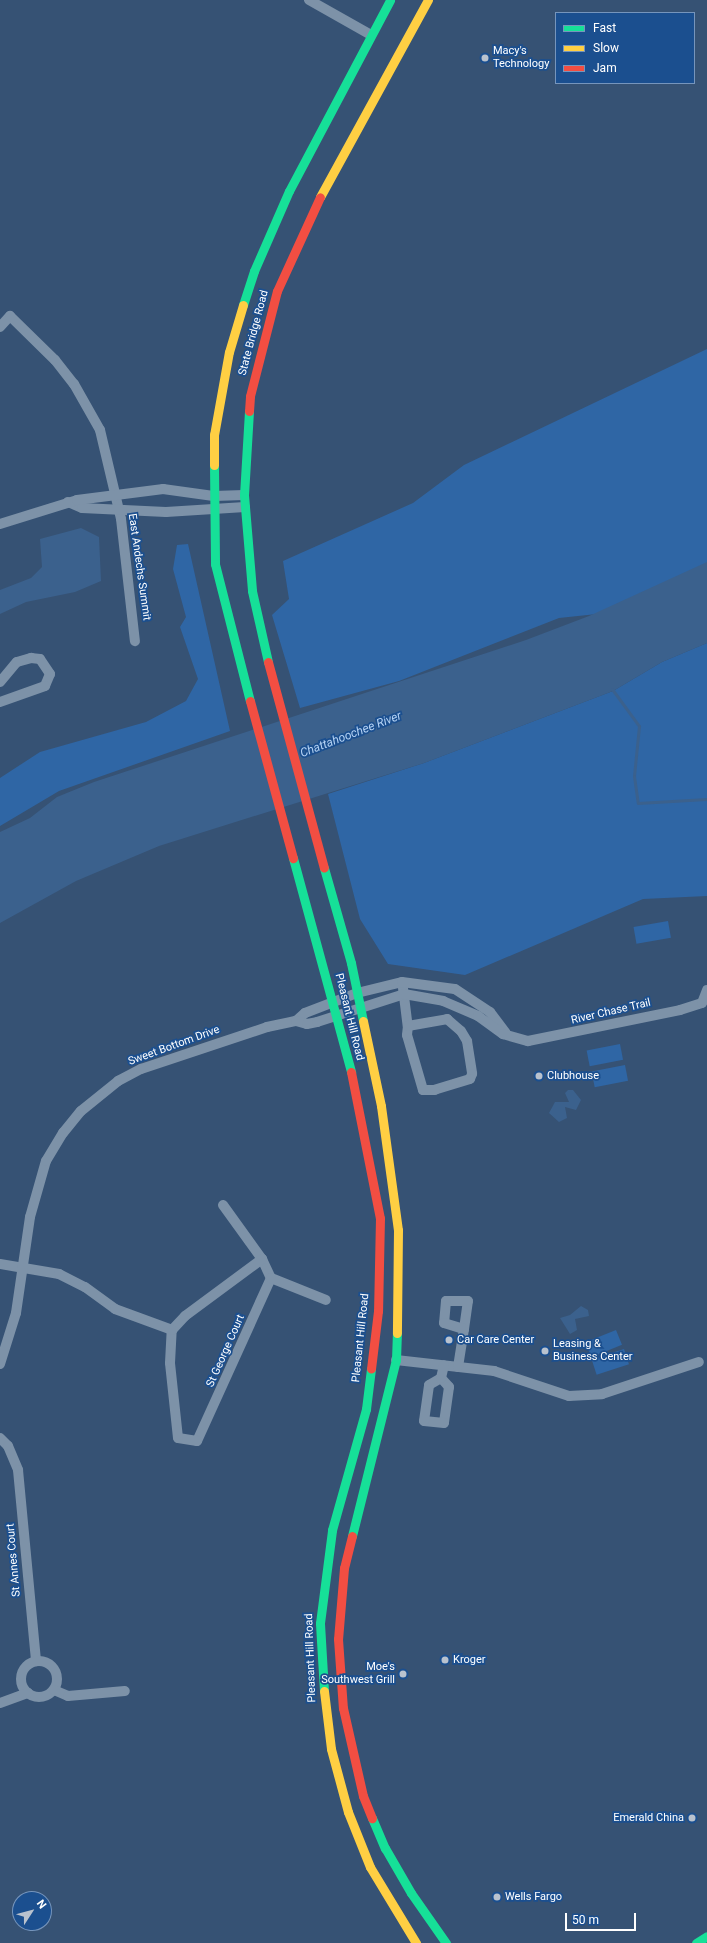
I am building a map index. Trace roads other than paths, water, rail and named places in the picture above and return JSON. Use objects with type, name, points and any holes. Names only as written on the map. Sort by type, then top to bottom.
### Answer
[{"type":"highway","name":"State Bridge Road","points":[[248,703],[215,564],[214,435],[229,352],[254,271],[289,191],[390,0]]},
{"type":"highway","name":"State Bridge Road","points":[[278,706],[252,591],[244,495],[250,396],[277,291],[324,188],[428,0]]},
{"type":"highway","name":"Pleasant Hill Road","points":[[248,703],[338,1017],[361,1113],[380,1218],[378,1311],[366,1409],[332,1530],[320,1623],[324,1696],[331,1749],[348,1812],[370,1867],[416,1943]]},
{"type":"highway","name":"Pleasant Hill Road","points":[[278,706],[315,829],[357,993],[381,1106],[398,1230],[399,1298],[396,1360],[344,1568],[338,1640],[342,1693],[350,1750],[363,1796],[385,1848],[411,1893],[446,1943]]},
{"type":"highway","points":[[380,1218],[390,1234],[389,1332],[396,1360]]},
{"type":"highway","points":[[696,1943],[707,1936]]},
{"type":"street","points":[[308,0],[371,35]]},
{"type":"street","name":"East Andechs Summit","points":[[0,327],[10,316],[74,384],[100,430],[119,509],[135,641]]},
{"type":"street","points":[[0,524],[68,502],[163,489],[214,496],[244,495]]},
{"type":"street","points":[[68,502],[82,508],[179,512],[214,508],[245,508]]},
{"type":"street","points":[[0,682],[17,662],[31,658],[40,659],[50,674],[45,686],[0,702]]},
{"type":"street","points":[[402,982],[408,1026],[407,1035],[420,1089],[435,1090],[470,1079],[472,1068],[467,1041],[456,1025],[448,1019],[408,1026]]},
{"type":"street","points":[[296,1021],[305,1013],[357,993],[402,982],[455,990],[490,1012],[510,1037]]},
{"type":"street","name":"River Chase Trail","points":[[360,1007],[404,994],[443,1001],[478,1016],[510,1037],[528,1041],[680,1010],[702,1004],[707,990]]},
{"type":"street","name":"Sweet Bottom Drive","points":[[0,1364],[16,1313],[24,1268],[30,1217],[46,1161],[63,1133],[81,1111],[118,1081],[141,1069],[219,1042],[296,1021],[307,1024],[338,1017],[360,1007]]},
{"type":"street","points":[[224,1205],[262,1259],[271,1278],[326,1300]]},
{"type":"street","points":[[0,1264],[71,1279],[115,1309],[172,1330],[185,1316],[262,1259]]},
{"type":"street","name":"St George Court","points":[[172,1330],[170,1363],[178,1438],[197,1441],[271,1278]]},
{"type":"street","points":[[458,1367],[464,1330],[468,1301],[446,1301],[444,1323],[464,1330]]},
{"type":"street","points":[[396,1360],[494,1371],[569,1396],[602,1394],[699,1362]]},
{"type":"street","points":[[441,1378],[444,1366]]},
{"type":"street","name":"St Annes Court","points":[[0,1438],[8,1446],[18,1470],[36,1661]]},
{"type":"street","points":[[28,1693],[21,1677],[26,1666],[36,1661],[53,1666],[57,1678],[54,1690]]},
{"type":"street","points":[[0,1703],[28,1693],[38,1697],[54,1690],[68,1696],[125,1691]]},
{"type":"water","points":[[81,528],[99,537],[101,581],[75,592],[26,602],[0,614],[0,590],[31,578],[42,567],[40,539]]},
{"type":"water","name":"Chattahoochee River","points":[[707,562],[707,643],[662,662],[613,691],[424,763],[159,846],[76,881],[0,923],[0,832],[30,818],[57,797],[94,782],[526,640],[589,616]]},
{"type":"water","points":[[568,1090],[573,1090],[581,1100],[576,1110],[565,1107],[567,1118],[559,1122],[549,1113],[555,1102],[569,1102],[565,1093]]},
{"type":"water","points":[[581,1306],[588,1310],[589,1316],[575,1319],[577,1330],[570,1334],[560,1318],[570,1315]]},
{"type":"waterway","points":[[612,689],[639,726],[634,776],[638,803],[707,799]]},
{"type":"place","name":"Macy's Technology","points":[[485,58]]},
{"type":"place","name":"Clubhouse","points":[[539,1076]]},
{"type":"place","name":"Car Care Center","points":[[449,1340]]},
{"type":"place","name":"Leasing & Business Center","points":[[545,1351]]},
{"type":"place","name":"Kroger","points":[[445,1660]]},
{"type":"place","name":"Moe's Southwest Grill","points":[[403,1674]]},
{"type":"place","name":"Emerald China","points":[[692,1818]]},
{"type":"place","name":"Wells Fargo","points":[[497,1897]]}]
